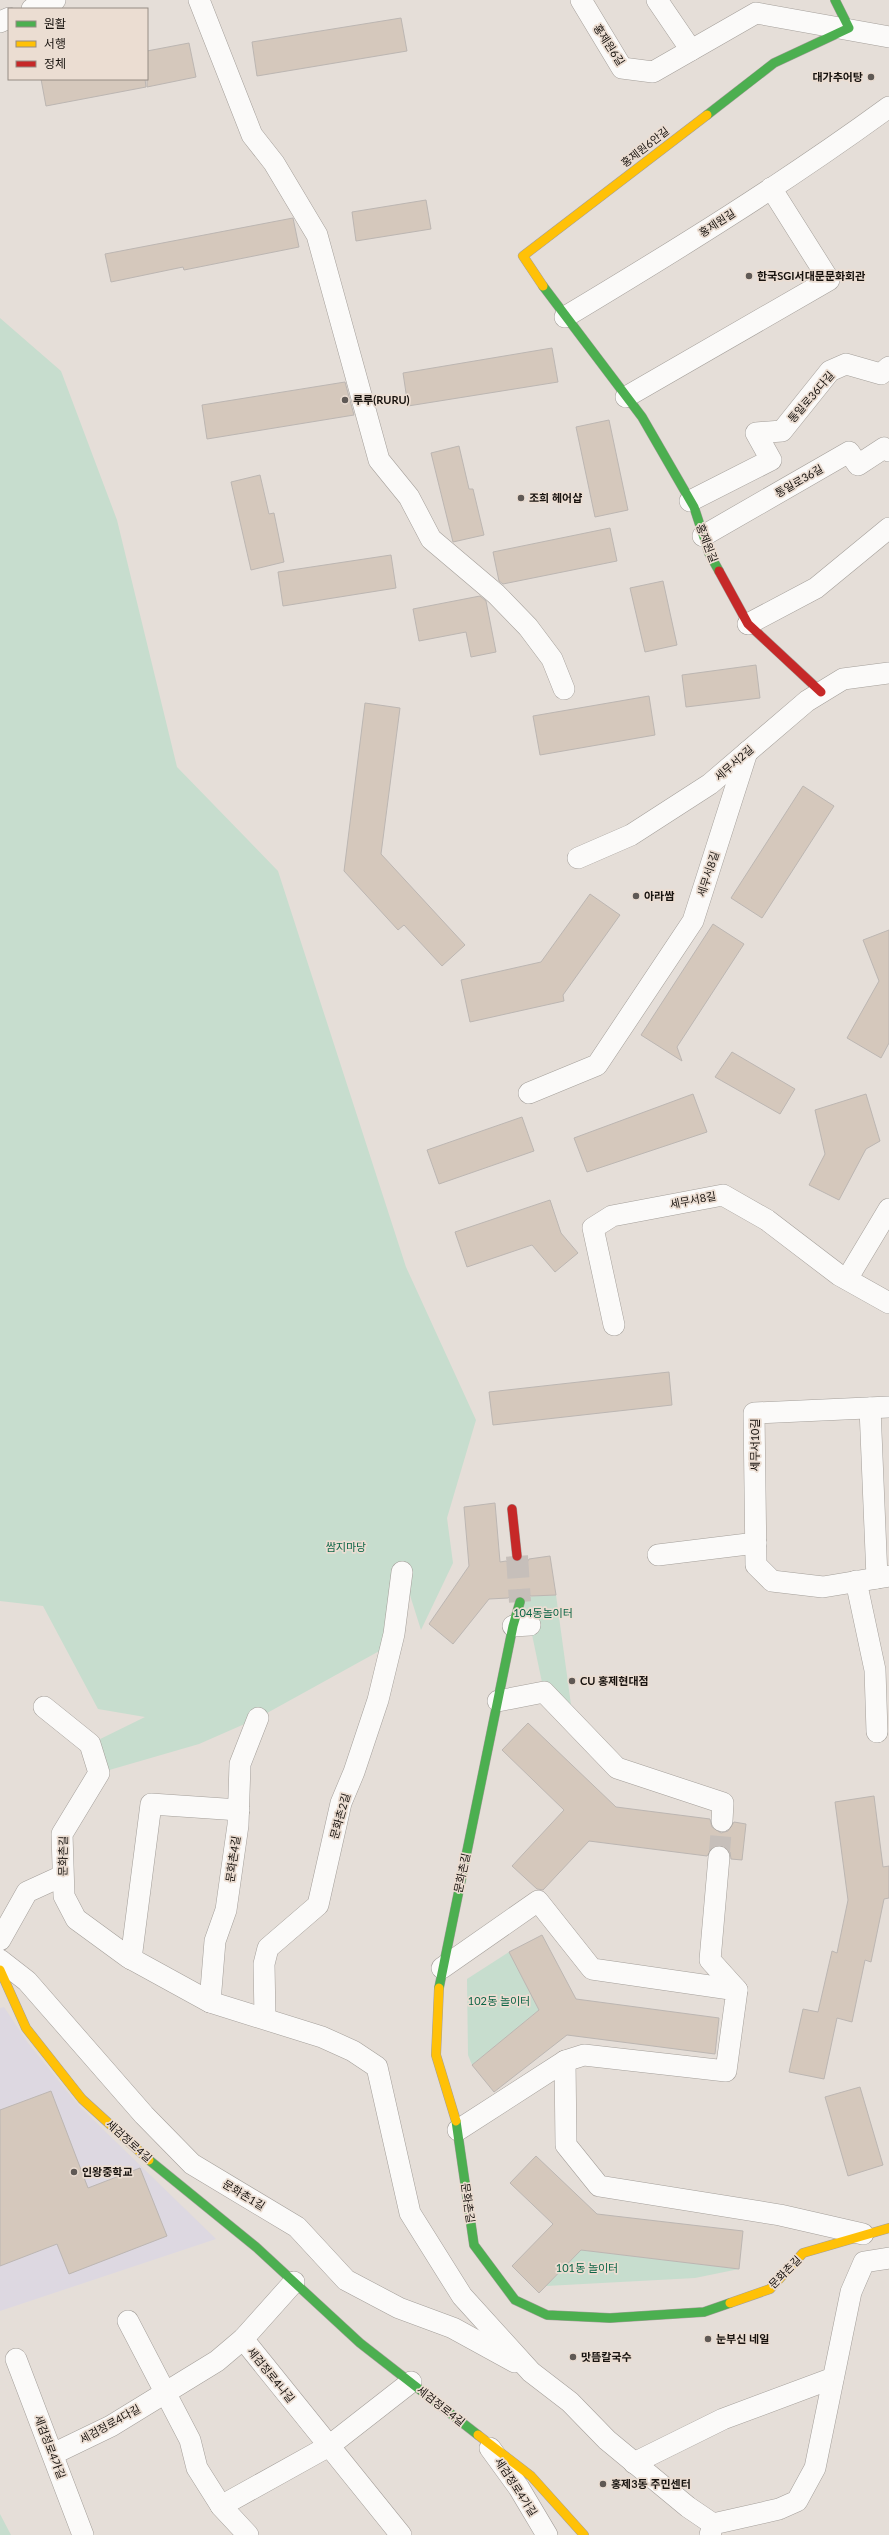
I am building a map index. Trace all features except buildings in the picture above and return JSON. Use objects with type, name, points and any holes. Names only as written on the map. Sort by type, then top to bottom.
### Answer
[{"type":"street","points":[[35,8],[55,0]]},
{"type":"street","points":[[199,0],[252,135],[274,163],[317,235],[379,460],[409,497],[431,539],[496,594],[528,627],[552,659],[564,689]]},
{"type":"street","name":"홍제원6길","points":[[581,0],[622,68],[653,72],[691,50],[752,6],[889,37]]},
{"type":"street","points":[[657,0],[691,50]]},
{"type":"street","points":[[835,0],[849,28]]},
{"type":"street","name":"홍제원6안길","points":[[565,317],[523,256],[774,63],[849,28]]},
{"type":"street","name":"홍제원길","points":[[821,692],[748,624],[709,553],[690,501],[642,417],[565,317],[662,258],[886,115]]},
{"type":"street","points":[[626,397],[829,280],[771,188]]},
{"type":"street","name":"통일로36다길","points":[[690,501],[771,460],[756,433],[782,431],[830,372],[846,364],[881,374],[889,367]]},
{"type":"street","name":"통일로36길","points":[[703,536],[849,452],[858,465],[884,448],[889,452]]},
{"type":"street","points":[[748,624],[773,613],[816,588],[889,528]]},
{"type":"street","name":"세무서2길","points":[[578,858],[631,835],[710,784],[808,701],[821,692],[843,679],[889,673]]},
{"type":"street","name":"세무서8길","points":[[529,1093],[597,1065],[693,921],[747,752]]},
{"type":"street","name":"세무서8길","points":[[614,1325],[593,1228],[612,1216],[723,1194],[767,1220],[846,1279],[889,1303]]},
{"type":"street","points":[[846,1279],[889,1209]]},
{"type":"street","name":"세무서10길","points":[[880,1407],[883,1577],[823,1588],[772,1581],[756,1565],[756,1543],[754,1413],[880,1407]]},
{"type":"street","points":[[512,1508],[517,1556]]},
{"type":"street","points":[[658,1555],[756,1543]]},
{"type":"street","name":"문화촌2길","points":[[265,2018],[264,1964],[268,1948],[318,1905],[341,1803],[354,1772],[378,1700],[394,1634],[402,1572]]},
{"type":"street","points":[[856,1581],[867,1624],[875,1670],[877,1732]]},
{"type":"street","name":"문화촌길","points":[[520,1602],[522,1626],[498,1701],[442,1968],[436,2055],[455,2112],[474,2245],[515,2300],[547,2315],[610,2318],[704,2312],[770,2289],[803,2253],[863,2234],[889,2228]]},
{"type":"street","points":[[498,1701],[544,1692],[617,1768],[723,1803],[722,1821]]},
{"type":"street","name":"문화촌길","points":[[44,1707],[90,1744],[99,1773],[62,1834],[62,1876],[64,1896],[76,1919],[131,1959],[210,2002],[322,2037],[353,2051],[377,2067],[410,2214],[462,2296],[531,2372],[570,2402],[607,2440],[688,2507],[712,2529],[779,2509],[797,2501],[815,2468],[832,2378],[851,2292],[864,2262],[889,2258]]},
{"type":"street","name":"문화촌4길","points":[[210,2002],[215,1941],[226,1910],[239,1810],[240,1764],[258,1718]]},
{"type":"street","points":[[131,1959],[151,1804],[239,1810]]},
{"type":"street","points":[[458,2130],[565,2061],[584,2055],[726,2071],[737,1990],[710,1960],[719,1857]]},
{"type":"street","points":[[0,1940],[26,1892],[62,1876]]},
{"type":"street","points":[[442,1968],[538,1902],[592,1968],[737,1990]]},
{"type":"street","name":"문화촌1길","points":[[0,1960],[27,1981],[144,2115],[192,2164],[297,2227],[346,2280],[399,2308],[453,2328],[531,2372]]},
{"type":"street","name":"세검정로4길","points":[[0,1970],[26,2028],[82,2099],[166,2175],[256,2247],[360,2343],[532,2476],[584,2535]]},
{"type":"street","points":[[565,2061],[566,2146],[599,2186],[780,2215],[863,2234]]},
{"type":"street","points":[[242,2339],[294,2282]]},
{"type":"street","points":[[128,2321],[190,2440],[196,2468],[221,2506],[248,2535]]},
{"type":"street","name":"세검정로4나길","points":[[165,2392],[217,2362],[242,2339],[401,2535]]},
{"type":"street","name":"세검정로4가길","points":[[16,2359],[83,2535]]},
{"type":"street","points":[[634,2463],[723,2419],[832,2378]]},
{"type":"street","points":[[221,2506],[328,2446],[411,2382]]},
{"type":"street","name":"세검정로4다길","points":[[53,2454],[111,2426],[165,2392]]},
{"type":"street","name":"세검정로4가길","points":[[483,2439],[519,2488],[547,2535]]},
{"type":"shaded area","name":"인왕중학교","points":[[4,2007],[28,2043],[79,2106],[216,2239],[0,2311],[0,2008]]},
{"type":"green space","name":"쌈지마당","points":[[0,318],[61,371],[117,520],[177,767],[278,871],[406,1267],[476,1420],[447,1518],[453,1563],[421,1630],[403,1573],[392,1644],[258,1718],[199,1744],[99,1773],[90,1744],[145,1717],[98,1709],[43,1606],[0,1601]]},
{"type":"green space","name":"104동놀이터","points":[[556,1595],[572,1712],[544,1692],[530,1625],[521,1597]]},
{"type":"green space","name":"102동 놀이터","points":[[509,1952],[539,2010],[472,2065],[468,2055],[467,1979]]},
{"type":"green space","name":"101동 놀이터","points":[[581,2250],[739,2269],[695,2278],[546,2286]]},
{"type":"green space","points":[[0,2514],[11,2535],[0,2535]]},
{"type":"tunnel","points":[[517,1556],[520,1602]]},
{"type":"tunnel","points":[[719,1857],[722,1821]]},
{"type":"traffic: fast","points":[[707,115],[774,63],[849,28],[835,0]]},
{"type":"traffic: fast","points":[[543,286],[642,417],[694,507],[709,553],[719,571]]},
{"type":"traffic: fast","points":[[439,1988],[513,1626],[520,1602]]},
{"type":"traffic: fast","points":[[456,2121],[474,2245],[515,2300],[547,2315],[610,2318],[704,2312],[730,2303]]},
{"type":"traffic: fast","points":[[149,2160],[256,2247],[360,2343],[478,2435]]},
{"type":"traffic: slow","points":[[543,286],[523,256],[707,115]]},
{"type":"traffic: slow","points":[[0,1970],[26,2028],[82,2099],[149,2160]]},
{"type":"traffic: slow","points":[[439,1988],[436,2055],[456,2121]]},
{"type":"traffic: slow","points":[[730,2303],[770,2289],[803,2253],[889,2228]]},
{"type":"traffic: slow","points":[[478,2435],[531,2476],[584,2535]]},
{"type":"traffic: jam","points":[[719,571],[748,624],[821,692]]},
{"type":"traffic: jam","points":[[512,1509],[517,1556]]},
{"type":"place","name":"대가추어탕","points":[[871,77]]},
{"type":"place","name":"한국SGI서대문문화회관","points":[[749,276]]},
{"type":"place","name":"루루(RURU)","points":[[345,400]]},
{"type":"place","name":"조희 헤어샵","points":[[521,498]]},
{"type":"place","name":"아라쌈","points":[[636,896]]},
{"type":"place","name":"CU 홍제현대점","points":[[572,1681]]},
{"type":"place","name":"인왕중학교","points":[[74,2172]]},
{"type":"place","name":"눈부신 네일","points":[[708,2339]]},
{"type":"place","name":"맛뜸칼국수","points":[[573,2357]]},
{"type":"place","name":"홍제3동 주민센터","points":[[603,2484]]}]
